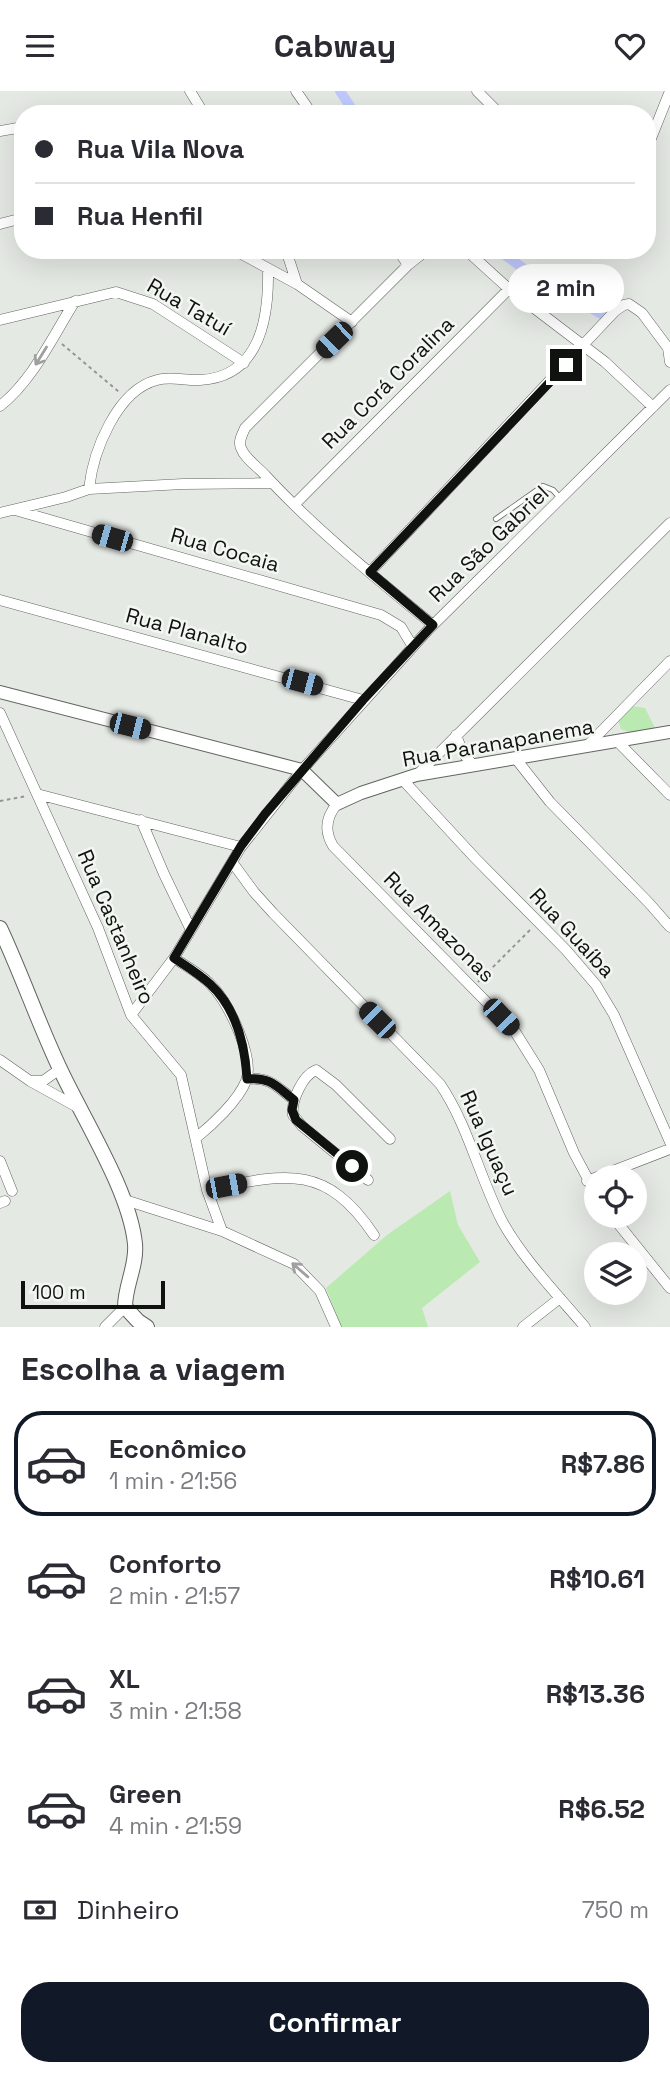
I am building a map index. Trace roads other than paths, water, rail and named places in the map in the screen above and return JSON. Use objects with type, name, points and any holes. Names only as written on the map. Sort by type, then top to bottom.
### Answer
[{"type":"main road","points":[[0,928],[60,1069],[122,1199],[135,1242],[136,1261],[125,1307],[147,1327]]},
{"type":"street","points":[[477,91],[491,105]]},
{"type":"street","points":[[656,126],[670,91]]},
{"type":"street","points":[[250,259],[297,283],[352,322]]},
{"type":"street","points":[[289,259],[297,283]]},
{"type":"street","points":[[404,259],[408,265]]},
{"type":"street","points":[[416,259],[245,428],[240,438],[240,447],[272,484],[433,625]]},
{"type":"street","points":[[477,259],[509,289],[605,362],[653,407]]},
{"type":"street","points":[[89,489],[95,458],[119,406],[126,398],[159,379],[202,380],[223,375],[244,363],[262,332],[268,269]]},
{"type":"street","name":"Rua Corá Coralina","points":[[295,504],[509,289]]},
{"type":"street","name":"Rua Tatuí","points":[[0,320],[116,292],[131,295],[153,305],[244,363]]},
{"type":"street","points":[[0,406],[16,391],[75,301]]},
{"type":"street","points":[[370,572],[615,311],[629,304],[642,313],[668,348],[670,362]]},
{"type":"street","name":"Rua São Gabriel","points":[[131,1014],[174,958],[241,846],[302,770],[433,625],[670,390]]},
{"type":"street","points":[[0,513],[89,489],[183,484],[272,484]]},
{"type":"street","name":"Rua Cocaia","points":[[15,510],[381,615],[401,627],[413,646]]},
{"type":"street","points":[[416,775],[670,523]]},
{"type":"street","name":"Rua Planalto","points":[[0,600],[363,700]]},
{"type":"street","points":[[587,747],[670,661]]},
{"type":"street","points":[[0,692],[302,770],[337,804]]},
{"type":"street","name":"Rua Castanheiro","points":[[0,713],[98,928],[131,1014],[181,1075],[207,1190],[222,1231]]},
{"type":"street","name":"Rua Paranapanema","points":[[337,804],[416,775],[472,764],[618,743],[670,732]]},
{"type":"street","points":[[456,736],[463,753],[472,764]]},
{"type":"street","points":[[618,743],[670,795]]},
{"type":"street","points":[[516,759],[551,802],[670,927]]},
{"type":"street","name":"Rua Guaíba","points":[[402,779],[582,967],[605,997],[670,1142]]},
{"type":"street","points":[[37,795],[241,846]]},
{"type":"street","name":"Rua Amazonas","points":[[337,804],[328,818],[327,830],[332,846],[514,1030],[539,1070],[584,1174]]},
{"type":"street","points":[[141,820],[163,874],[191,929]]},
{"type":"street","name":"Rua Iguaçu","points":[[232,862],[273,913],[440,1084],[456,1111],[502,1220],[585,1327]]},
{"type":"street","points":[[174,958],[212,986],[233,1019],[244,1049],[247,1079],[238,1094],[196,1138]]},
{"type":"street","points":[[0,1059],[30,1081],[79,1108]]},
{"type":"street","points":[[30,1081],[43,1081],[60,1069]]},
{"type":"street","points":[[368,1180],[296,1120],[292,1110],[294,1100],[308,1075],[316,1070],[336,1085],[390,1139]]},
{"type":"street","points":[[247,1079],[269,1080],[294,1100]]},
{"type":"street","points":[[628,1165],[670,1149]]},
{"type":"street","points":[[0,1161],[12,1191]]},
{"type":"street","points":[[207,1190],[264,1179],[304,1179],[320,1184],[347,1200],[359,1212],[374,1235]]},
{"type":"street","points":[[122,1199],[222,1231],[294,1264],[320,1291],[336,1327]]},
{"type":"street","points":[[622,1228],[670,1288]]},
{"type":"street","points":[[523,1327],[560,1298]]},
{"type":"street","points":[[105,1327],[125,1307]]},
{"type":"lane","points":[[496,519],[543,486],[553,490],[562,499]]},
{"type":"waterway","points":[[340,91],[349,105]]},
{"type":"waterway","points":[[510,259],[534,276],[603,315]]}]
